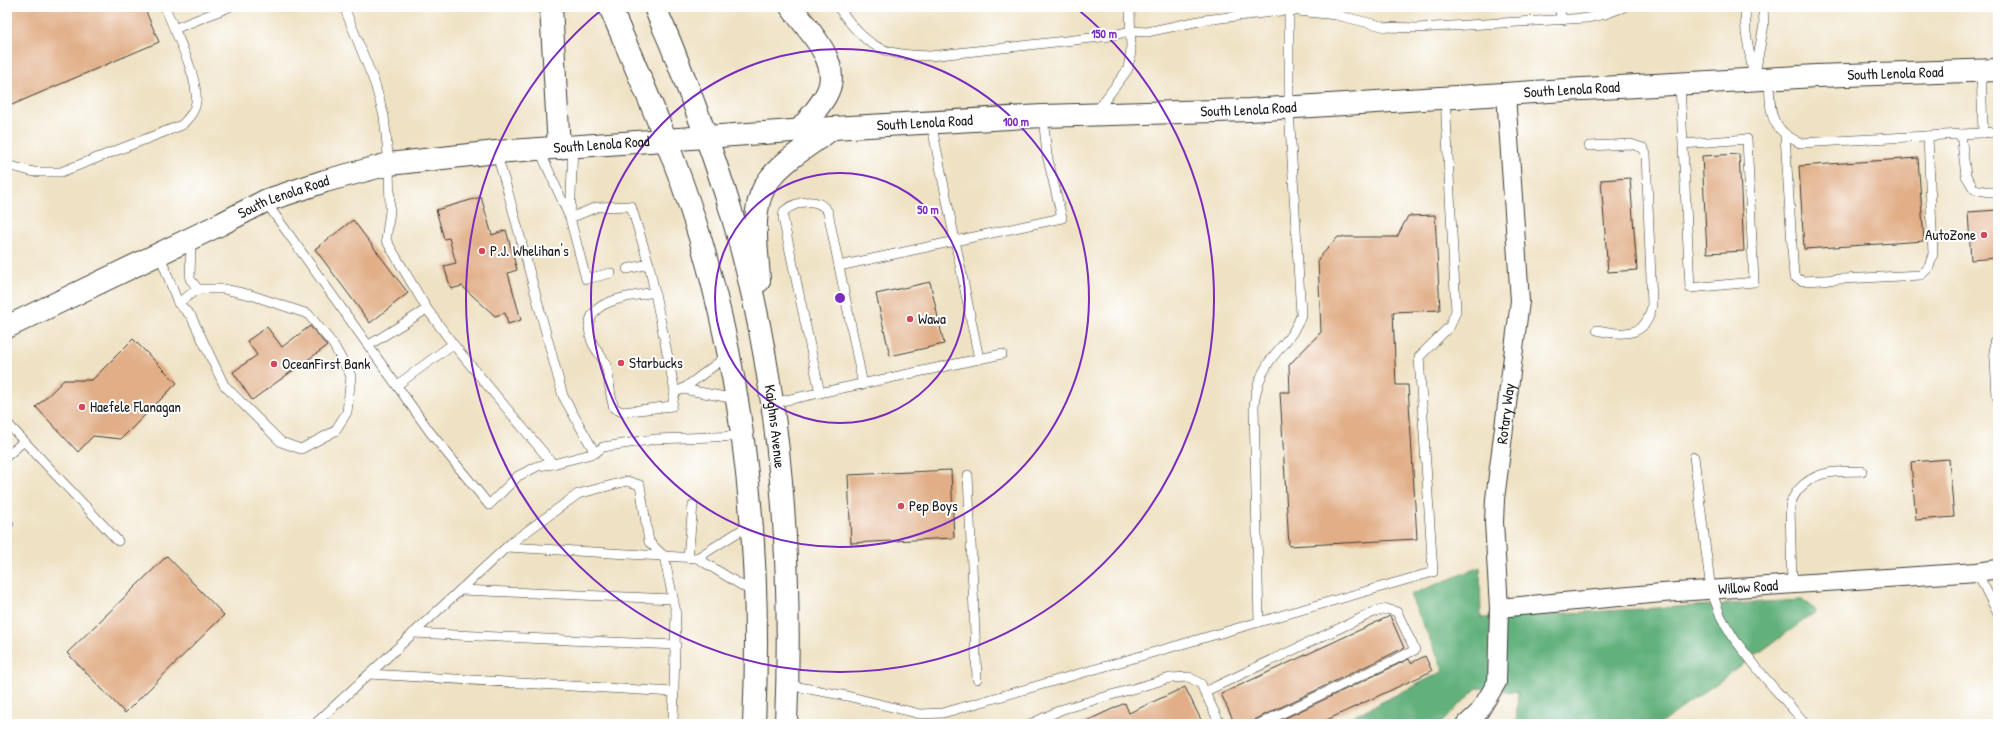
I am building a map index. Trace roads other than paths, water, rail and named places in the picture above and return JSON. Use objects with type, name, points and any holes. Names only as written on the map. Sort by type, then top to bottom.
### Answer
[{"type":"main road","points":[[551,7],[557,148]]},
{"type":"main road","points":[[610,7],[666,141],[697,229],[720,311],[742,436],[752,524],[755,594],[754,724]]},
{"type":"main road","points":[[791,7],[825,55],[832,75],[829,89],[825,97],[800,131]]},
{"type":"main road","name":"Kaighns Avenue","points":[[658,11],[706,137],[730,210],[761,330],[772,403],[786,548],[788,686],[786,724]]},
{"type":"main road","name":"South Lenola Road","points":[[7,327],[191,238],[265,200],[325,181],[389,164],[496,152],[931,122],[1095,113],[1289,108],[1445,97],[1680,84],[1990,70]]},
{"type":"main road","points":[[761,330],[757,221],[761,195],[768,181],[775,173],[833,128]]},
{"type":"street","name":"Rotary Way","points":[[1466,724],[1479,712],[1497,682],[1499,608],[1494,522],[1495,499],[1520,301],[1506,94]]},
{"type":"street","name":"Willow Road","points":[[1499,608],[1711,590],[1977,572],[1998,569]]},
{"type":"lane","points":[[7,165],[34,172],[61,172],[182,125],[192,114],[196,102],[193,76],[165,7]]},
{"type":"lane","points":[[174,29],[230,7]]},
{"type":"lane","points":[[344,7],[375,84],[384,116],[389,164],[390,212],[386,240],[427,309],[453,344],[553,464]]},
{"type":"lane","points":[[838,7],[853,28],[869,43],[889,52],[908,55],[951,55],[1110,36],[1130,31],[1147,32],[1204,20],[1289,10],[1336,15],[1386,27],[1425,28],[1587,18],[1605,14],[1624,7]]},
{"type":"lane","points":[[1095,113],[1128,69],[1131,51],[1130,7]]},
{"type":"lane","points":[[1558,7],[1563,20]]},
{"type":"lane","points":[[1745,7],[1746,33],[1762,80],[1772,118],[1785,135],[1800,143],[1998,132]]},
{"type":"lane","points":[[1762,80],[1764,24],[1763,7]]},
{"type":"lane","points":[[1259,622],[1254,406],[1255,393],[1259,380],[1270,361],[1296,329],[1301,315],[1289,108],[1289,10]]},
{"type":"lane","points":[[1983,133],[1990,70]]},
{"type":"lane","points":[[1680,84],[1690,288],[1754,282],[1747,139],[1683,144]]},
{"type":"lane","points":[[788,686],[847,696],[920,714],[943,713],[1433,572],[1419,357],[1450,326],[1456,311],[1445,97]]},
{"type":"lane","points":[[839,266],[1062,218],[1047,155],[1043,116]]},
{"type":"lane","points":[[931,122],[979,359]]},
{"type":"lane","points":[[1961,134],[1966,176],[1974,189],[1998,192]]},
{"type":"lane","points":[[1785,135],[1794,277],[1803,281],[1921,275],[1928,267],[1933,254],[1928,136]]},
{"type":"lane","points":[[1589,146],[1631,144],[1643,148],[1646,154],[1652,304],[1651,316],[1646,326],[1637,331],[1616,333],[1597,330]]},
{"type":"lane","points":[[557,148],[570,218]]},
{"type":"lane","points":[[557,148],[570,218],[586,278],[611,273]]},
{"type":"lane","points":[[496,152],[563,396],[595,453]]},
{"type":"lane","points":[[265,200],[369,344],[430,432],[489,505],[518,476],[538,466],[553,464],[595,453],[602,448],[656,439],[742,436]]},
{"type":"lane","points":[[820,393],[783,218],[784,211],[791,205],[813,201],[824,206],[828,212],[863,385]]},
{"type":"lane","points":[[570,218],[597,207],[631,206],[649,264],[654,292],[679,390]]},
{"type":"lane","points":[[191,238],[190,279],[198,289]]},
{"type":"lane","points":[[159,253],[178,303],[191,316],[224,385],[281,442],[301,449],[335,431],[347,412],[351,376],[333,344],[308,314],[251,295],[224,289],[198,289],[178,303]]},
{"type":"lane","points":[[628,269],[649,264]]},
{"type":"lane","points":[[654,292],[608,301],[596,309],[591,319],[590,331],[592,342],[606,365],[610,398],[614,408],[622,412],[672,406],[679,390],[728,355]]},
{"type":"lane","points":[[369,344],[427,309]]},
{"type":"lane","points":[[1997,397],[1994,342],[1998,340]]},
{"type":"lane","points":[[397,385],[453,344]]},
{"type":"lane","points":[[772,403],[863,385],[1002,354]]},
{"type":"lane","points":[[679,390],[736,400]]},
{"type":"lane","points":[[7,423],[118,541]]},
{"type":"lane","points":[[7,456],[24,441]]},
{"type":"lane","points":[[1694,457],[1711,590],[1721,617],[1735,640],[1765,678],[1806,724]]},
{"type":"lane","points":[[1792,585],[1790,507],[1792,497],[1805,482],[1816,475],[1835,472],[1862,471]]},
{"type":"lane","points":[[968,475],[977,679]]},
{"type":"lane","points":[[315,724],[507,547],[578,494],[627,481],[640,485],[649,542],[664,556],[676,612],[673,724]]},
{"type":"lane","points":[[692,558],[693,505]]},
{"type":"lane","points":[[692,558],[752,524]]},
{"type":"lane","points":[[507,547],[692,558],[755,594]]},
{"type":"lane","points":[[1977,572],[1998,614]]},
{"type":"lane","points":[[460,590],[673,599]]},
{"type":"lane","points":[[1204,692],[1374,612],[1387,609],[1397,612],[1415,650],[1259,724]]},
{"type":"lane","points":[[413,633],[676,645]]},
{"type":"lane","points":[[369,674],[674,692]]},
{"type":"lane","points":[[1030,724],[1063,709],[1170,678],[1189,677],[1201,684],[1220,724]]},
{"type":"place","name":"AutoZone","points":[[1984,235]]},
{"type":"place","name":"P.J. Whelihan's","points":[[482,251]]},
{"type":"place","name":"Wawa","points":[[910,319]]},
{"type":"place","name":"Starbucks","points":[[621,363]]},
{"type":"place","name":"OceanFirst Bank","points":[[274,364]]},
{"type":"place","name":"Haefele Flanagan","points":[[82,407]]},
{"type":"place","name":"Pep Boys","points":[[901,506]]}]
